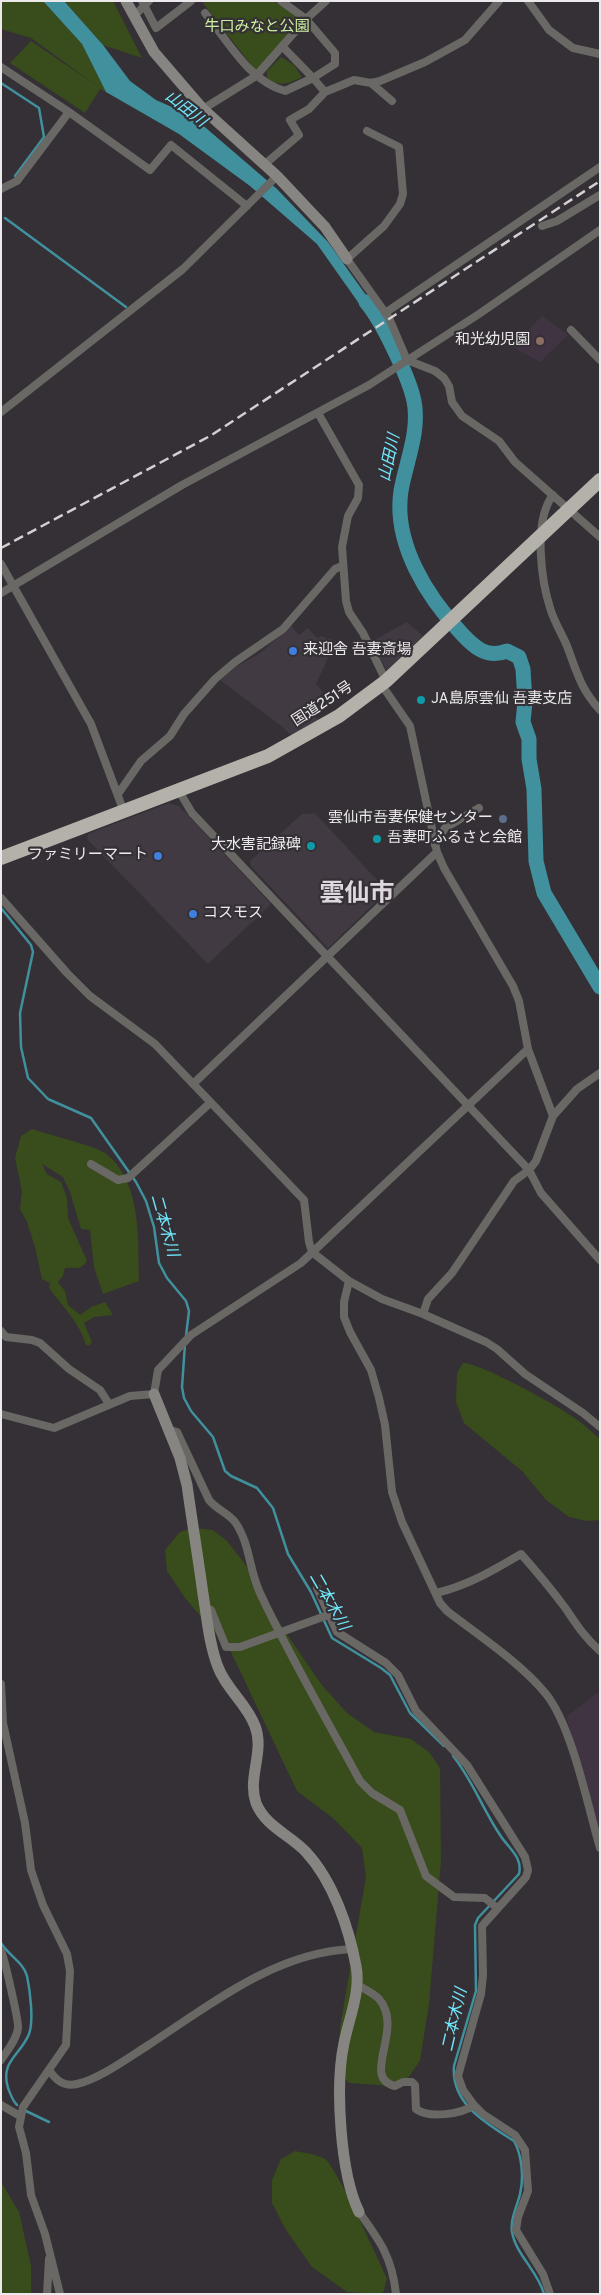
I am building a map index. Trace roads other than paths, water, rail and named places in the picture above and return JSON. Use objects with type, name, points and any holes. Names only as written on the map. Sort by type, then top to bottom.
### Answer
[{"type":"highway","name":"国道251号","points":[[1,858],[268,756],[312,733],[346,711],[384,682],[600,480]]},
{"type":"street","points":[[126,1],[154,52],[203,109],[265,164],[276,178],[325,227],[385,312],[404,362]]},
{"type":"street","points":[[134,16],[145,3],[156,28],[191,1]]},
{"type":"street","points":[[205,13],[256,76],[273,88],[285,91],[313,78],[335,64],[336,57],[306,19],[281,1]]},
{"type":"street","points":[[203,109],[256,76],[306,19],[326,1]]},
{"type":"street","points":[[265,164],[299,135],[290,120],[309,109],[325,92],[354,80],[371,83],[380,82],[425,62],[465,40],[499,1]]},
{"type":"street","points":[[528,1],[549,30],[573,48],[600,54]]},
{"type":"street","points":[[282,46],[325,92]]},
{"type":"street","points":[[1,67],[69,112],[150,170],[171,145],[248,204]]},
{"type":"street","points":[[371,83],[392,101]]},
{"type":"street","points":[[1,189],[17,181],[69,112]]},
{"type":"street","points":[[347,259],[384,226],[400,204],[403,194],[399,147],[367,132]]},
{"type":"street","points":[[385,312],[600,167]]},
{"type":"street","points":[[1,412],[183,269],[276,178]]},
{"type":"street","points":[[542,226],[556,221],[600,195]]},
{"type":"street","points":[[1,593],[182,485],[318,413],[386,374],[600,230]]},
{"type":"street","points":[[571,330],[600,360]]},
{"type":"street","points":[[404,362],[435,371],[444,378],[449,386],[452,402],[462,416],[499,441],[515,462],[600,537]]},
{"type":"street","points":[[318,413],[359,485],[358,498],[348,516],[344,531],[342,566],[349,612],[363,633],[384,682],[410,726],[436,849],[470,916],[506,971],[519,1001],[528,1049],[553,1116]]},
{"type":"street","points":[[553,495],[543,512],[543,581],[551,611],[567,646],[579,681],[586,694],[600,710]]},
{"type":"street","points":[[1,564],[91,724],[124,812]]},
{"type":"street","points":[[118,794],[141,761],[170,736],[184,714],[215,679],[235,662],[283,629],[335,569],[342,566]]},
{"type":"street","points":[[179,791],[192,813],[529,1170],[541,1193],[600,1260]]},
{"type":"street","points":[[193,1084],[328,956],[436,849],[445,828],[479,808]]},
{"type":"street","points":[[1,898],[67,974],[90,996],[155,1044],[304,1200],[308,1242],[312,1252],[349,1281],[382,1299],[423,1314],[497,1349],[525,1374],[583,1412],[600,1427]]},
{"type":"street","points":[[396,2294],[389,2259],[379,2240],[359,2212],[348,2186],[344,2169],[340,2083],[343,2045],[356,1984],[356,1967],[345,1925],[324,1878],[307,1854],[264,1816],[257,1804],[253,1790],[259,1740],[255,1725],[248,1712],[225,1683],[218,1668],[205,1608],[187,1485],[170,1430],[154,1394],[158,1370],[190,1335],[301,1263],[320,1242],[528,1049]]},
{"type":"street","points":[[423,1314],[428,1299],[452,1273],[514,1181],[529,1170],[536,1160],[553,1116],[577,1089],[600,1073]]},
{"type":"street","points":[[91,1164],[118,1180],[124,1180],[132,1175],[210,1102]]},
{"type":"street","points":[[349,1281],[344,1302],[344,1317],[371,1370],[379,1398],[385,1425],[392,1492],[402,1522],[447,1611],[530,1678],[547,1695],[568,1736],[600,1848]]},
{"type":"street","points":[[1,1331],[6,1337],[32,1340],[40,1343],[69,1369],[100,1390],[109,1404]]},
{"type":"street","points":[[1,1414],[54,1428],[130,1396],[154,1394]]},
{"type":"street","points":[[170,1430],[177,1432],[209,1500],[214,1507],[234,1520],[237,1525],[248,1550],[256,1584],[279,1634],[360,1781],[372,1793],[395,1805],[400,1810],[426,1876],[454,1897],[494,1904]]},
{"type":"street","points":[[436,1592],[451,1589],[486,1575],[521,1554],[540,1575],[574,1624],[600,1651]]},
{"type":"street","points":[[316,1588],[324,1617],[342,1637],[386,1663],[398,1675],[416,1711],[467,1764],[525,1857],[528,1870],[526,1877],[494,1904],[482,1926],[483,1975],[481,1994],[458,2076],[471,2107],[515,2134],[525,2150],[528,2191],[518,2217],[516,2230],[543,2274],[550,2294]]},
{"type":"street","points":[[205,1608],[212,1610],[227,1648],[240,1647],[324,1617]]},
{"type":"street","points":[[1,1684],[3,1723],[25,1823],[30,1870],[43,1905],[67,1954],[70,1971],[66,2045],[23,2107],[20,2116],[31,2195],[49,2250],[60,2294]]},
{"type":"street","points":[[48,2070],[56,2080],[62,2083],[76,2084],[84,2081],[131,2056],[234,1990],[274,1969],[321,1951],[351,1949]]},
{"type":"street","points":[[1,1951],[5,1957],[6,1975],[18,2030],[1,2060]]},
{"type":"street","points":[[356,1984],[379,1999],[385,2010],[389,2024],[388,2037],[380,2063],[380,2075],[384,2081],[395,2086],[403,2082],[412,2082],[415,2085],[416,2109],[420,2112],[436,2113],[471,2107]]},
{"type":"street","points":[[1,2105],[20,2116]]},
{"type":"street","points":[[47,2294],[49,2250]]},
{"type":"water","points":[[43,1],[64,1],[103,45],[130,81],[156,100],[192,116],[277,189],[328,242],[381,316],[372,322],[317,244],[250,186],[179,134],[106,92],[82,44]]},
{"type":"waterway","points":[[1,83],[39,108],[44,137],[15,176]]},
{"type":"waterway","points":[[5,218],[126,307]]},
{"type":"waterway","name":"山田川","points":[[366,302],[380,322],[394,350],[407,378],[414,401],[414,435],[401,491],[400,511],[402,530],[408,549],[415,568],[425,586],[449,619],[467,639],[487,653],[493,654],[507,651],[519,657],[523,669],[525,702],[523,722],[529,739],[529,759],[534,789],[536,861],[544,893],[600,987]]},
{"type":"waterway","name":"二本木川","points":[[1,908],[31,945],[33,952],[20,1013],[21,1047],[28,1078],[48,1099],[91,1118],[136,1182],[146,1201],[154,1227],[159,1263],[167,1278],[186,1301],[189,1311],[186,1336]]},
{"type":"waterway","name":"二本木川","points":[[185,1344],[182,1387],[184,1398],[191,1411],[213,1437],[225,1471],[231,1476],[257,1488],[273,1508],[288,1554],[311,1592],[332,1638],[390,1675],[410,1713],[444,1746]]},
{"type":"waterway","name":"二本木川","points":[[453,1756],[494,1825],[517,1858],[520,1868],[519,1874],[478,1918],[475,1925],[476,1991],[454,2066],[455,2079],[458,2091],[472,2111],[514,2141],[517,2147],[522,2167],[522,2181],[513,2218],[512,2232],[518,2248],[537,2278],[544,2294]]},
{"type":"waterway","points":[[1,1943],[25,1971],[30,1997],[31,2021],[29,2034],[12,2059],[6,2079],[8,2088],[17,2105]]},
{"type":"waterway","points":[[26,2111],[49,2122]]},
{"type":"railway","points":[[1,548],[210,436],[600,181]]},
{"type":"place","name":"和光幼児園","points":[[540,341]]},
{"type":"place","name":"来迎舎 吾妻斎場","points":[[293,651]]},
{"type":"place","name":"JA島原雲仙 吾妻支店","points":[[421,700]]},
{"type":"place","name":"雲仙市吾妻保健センター","points":[[503,819]]},
{"type":"place","name":"吾妻町ふるさと会館","points":[[377,839]]},
{"type":"place","name":"大水害記録碑","points":[[311,846]]},
{"type":"place","name":"ファミリーマート","points":[[158,856]]},
{"type":"place","name":"コスモス","points":[[193,914]]},
{"type":"district","name":"雲仙市","points":[[357,896]]},
{"type":"park label","name":"牛口みなと公園","points":[[257,28]]}]
